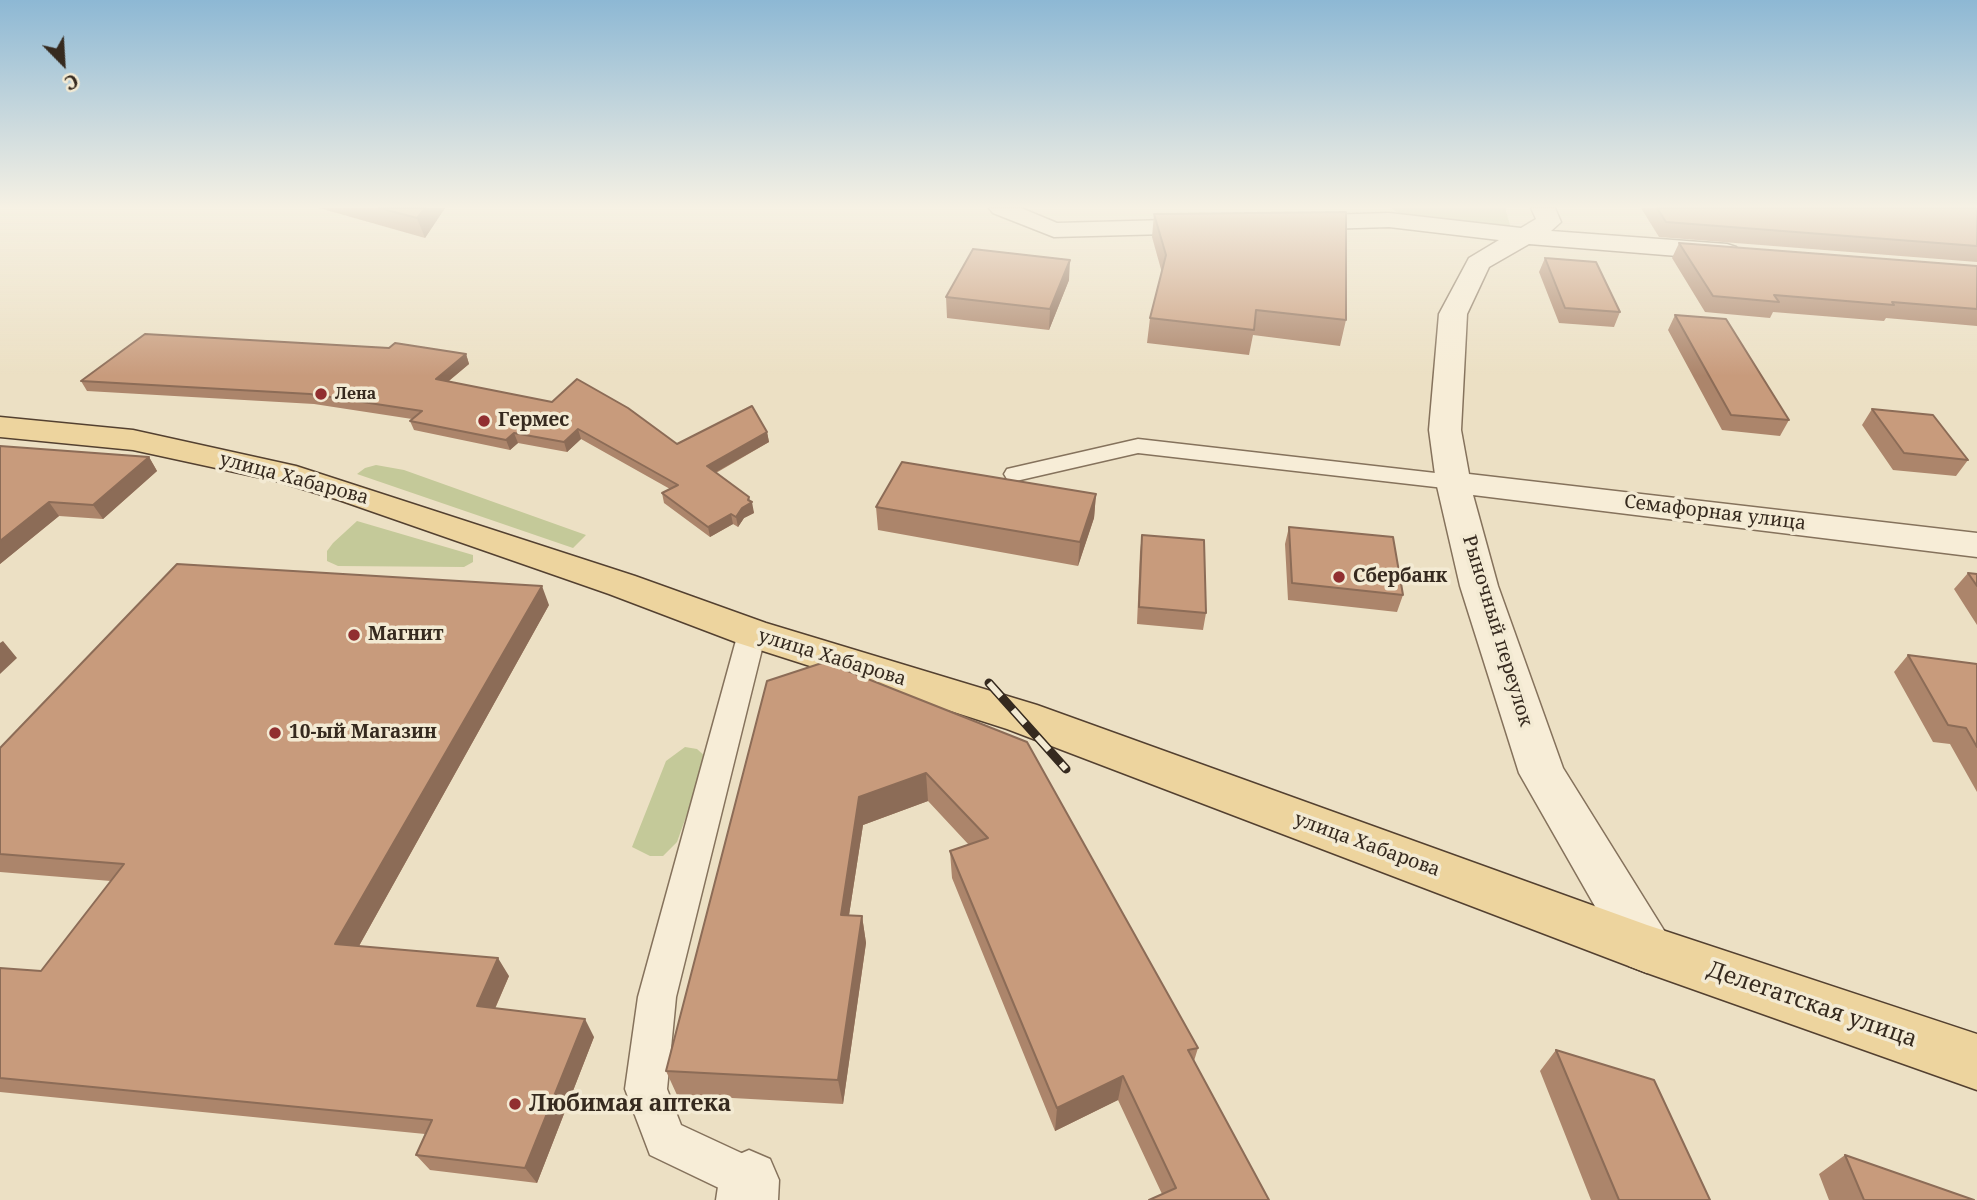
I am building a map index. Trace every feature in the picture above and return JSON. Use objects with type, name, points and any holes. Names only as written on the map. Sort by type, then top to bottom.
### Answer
[{"type":"main road","name":"улица Хабарова","points":[[0,427],[133,440],[314,481],[752,632],[1021,718],[1647,949]]},
{"type":"main road","name":"Делегатская улица","points":[[1647,949],[1977,1062]]},
{"type":"street","name":"Рыночный переулок","points":[[1478,264],[1453,314],[1444,430],[1453,482],[1479,586],[1542,773],[1647,949]]},
{"type":"street","name":"Семафорная улица","points":[[1453,482],[1977,545]]},
{"type":"lane","points":[[1016,474],[1138,446],[1453,482]]},
{"type":"lane","points":[[748,1190],[665,1140],[646,1089],[657,997],[752,632]]},
{"type":"green space","points":[[376,465],[404,470],[586,535],[573,548],[357,474]]},
{"type":"green space","points":[[357,521],[473,555],[473,562],[464,567],[338,566],[327,561],[327,551],[333,543]]},
{"type":"green space","points":[[685,747],[697,749],[706,757],[702,772],[677,842],[663,856],[650,856],[632,847],[666,761]]},
{"type":"building","points":[[965,264],[1068,264],[1050,309],[946,297]]},
{"type":"building","points":[[1164,264],[1346,264],[1346,320],[1256,310],[1254,330],[1150,318]]},
{"type":"building","points":[[1547,264],[1597,264],[1620,312],[1565,308]]},
{"type":"building","points":[[1692,264],[1977,266],[1977,309],[1774,295],[1779,302],[1713,296]]},
{"type":"building","points":[[1675,315],[1726,319],[1789,420],[1731,415]]},
{"type":"building","points":[[145,334],[389,348],[395,343],[466,354],[436,379],[552,402],[577,379],[628,408],[677,444],[752,406],[767,432],[707,466],[752,502],[742,508],[736,517],[731,514],[708,527],[662,493],[678,485],[578,429],[564,442],[514,433],[506,440],[410,421],[422,411],[310,394],[81,381]]},
{"type":"building","points":[[1872,409],[1933,415],[1968,460],[1904,453]]},
{"type":"building","points":[[0,446],[149,457],[93,505],[49,502],[0,541]]},
{"type":"building","points":[[902,462],[1096,494],[1080,542],[876,507]]},
{"type":"building","name":"Сбербанк","points":[[1289,527],[1393,537],[1403,595],[1292,583]]},
{"type":"building","points":[[1142,535],[1204,540],[1206,613],[1139,607]]},
{"type":"building","points":[[177,564],[542,586],[335,944],[498,958],[477,1006],[585,1019],[525,1168],[416,1155],[432,1120],[0,1078],[0,968],[41,971],[124,864],[0,854],[0,748]]},
{"type":"building","points":[[1968,573],[1977,574],[1977,586]]},
{"type":"building","points":[[1908,655],[1977,664],[1977,747],[1966,728],[1948,725]]},
{"type":"building","points":[[825,662],[1027,742],[1198,1048],[1188,1050],[1269,1200],[1149,1200],[1176,1188],[1123,1076],[1057,1108],[950,851],[988,838],[926,773],[859,797],[841,915],[862,916],[838,1080],[666,1071],[767,681]]},
{"type":"building","points":[[1556,1050],[1654,1080],[1710,1200],[1619,1200]]},
{"type":"building","points":[[1845,1155],[1974,1200],[1864,1200]]},
{"type":"railway","points":[[989,683],[1066,769]]},
{"type":"place","name":"Лена","points":[[321,394]]},
{"type":"place","name":"Гермес","points":[[484,421]]},
{"type":"place","name":"Сбербанк","points":[[1339,577]]},
{"type":"place","name":"Магнит","points":[[354,635]]},
{"type":"place","name":"10-ый Магазин","points":[[275,733]]},
{"type":"place","name":"Любимая аптека","points":[[515,1104]]}]
